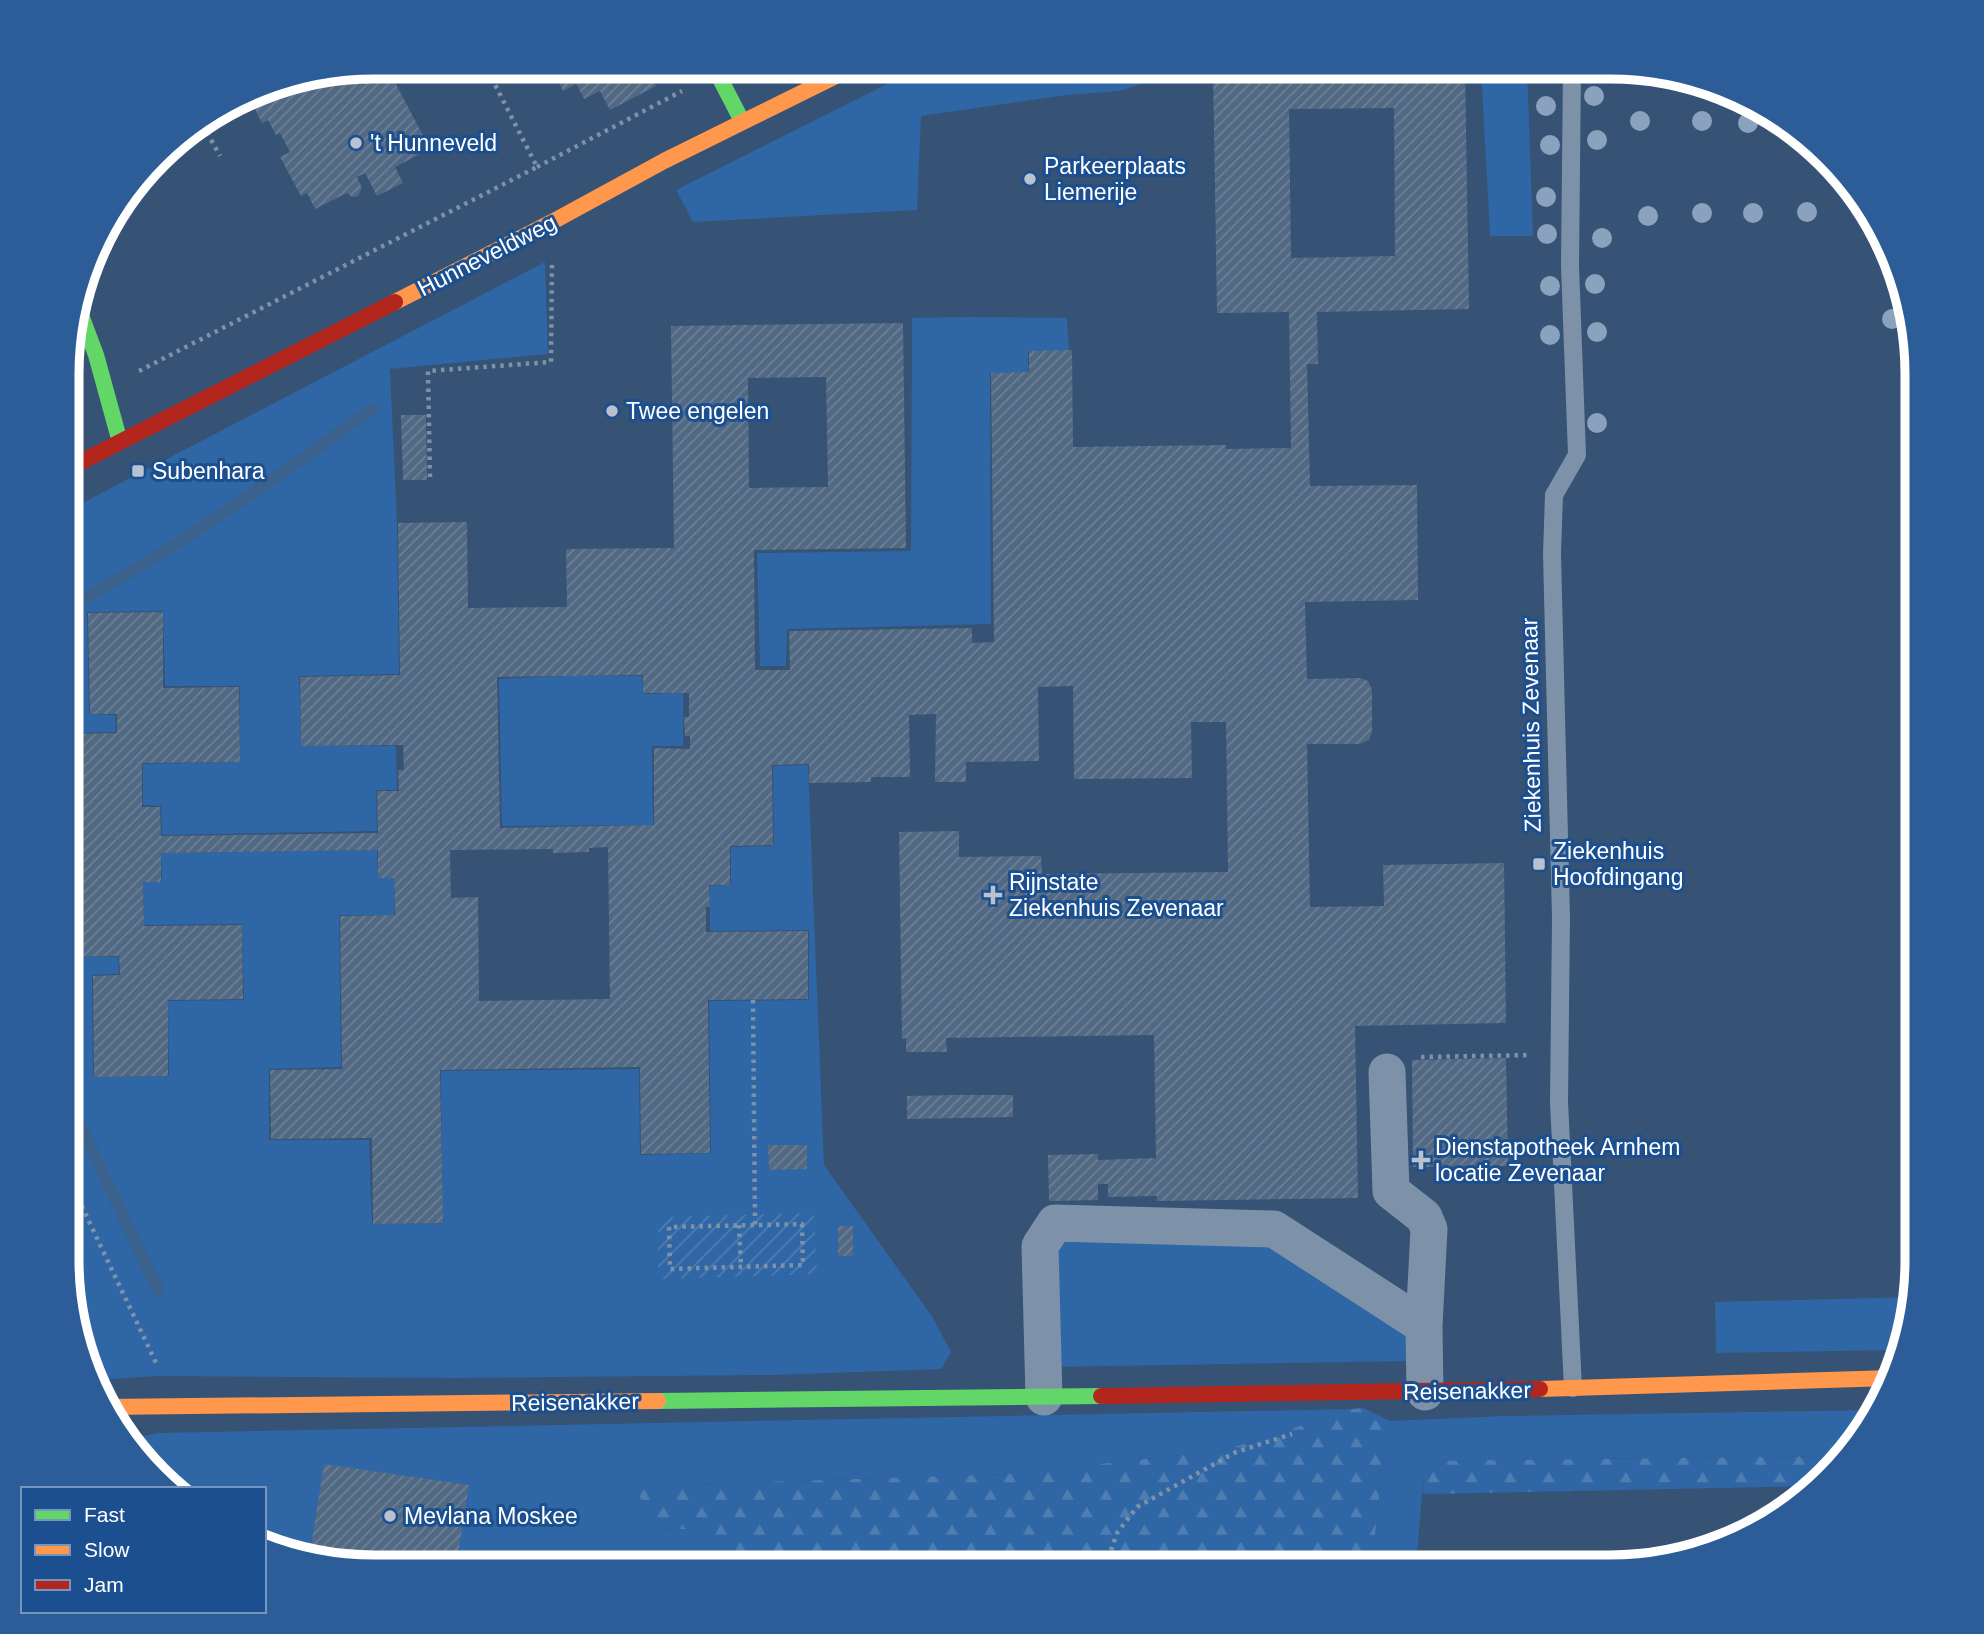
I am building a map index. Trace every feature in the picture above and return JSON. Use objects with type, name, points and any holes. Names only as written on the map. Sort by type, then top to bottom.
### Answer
[{"type":"street","points":[[720,79],[742,121]]},
{"type":"street","name":"Hunneveldweg","points":[[79,463],[552,222],[742,121],[829,79]]},
{"type":"street","points":[[83,321],[96,355],[120,442]]},
{"type":"street","points":[[1387,1072],[1391,1191],[1423,1217],[1429,1229],[1424,1326],[1425,1392]]},
{"type":"street","points":[[1044,1397],[1040,1246],[1055,1223],[1274,1229],[1424,1326]]},
{"type":"street","name":"Reisenakker","points":[[117,1407],[1425,1392],[1881,1378]]},
{"type":"lane","name":"Ziekenhuis Zevenaar","points":[[1572,79],[1570,266],[1577,454],[1554,495],[1552,554],[1561,918],[1559,1102],[1573,1388]]},
{"type":"path","points":[[493,79],[537,167]]},
{"type":"path","points":[[105,388],[537,167],[698,79]]},
{"type":"path","points":[[207,131],[220,156]]},
{"type":"path","points":[[430,477],[428,371],[551,362],[552,222]]},
{"type":"path","points":[[752,999],[755,1225]]},
{"type":"path","points":[[1387,1072],[1389,1058],[1560,1054]]},
{"type":"path","points":[[79,1200],[177,1406]]},
{"type":"path","points":[[802,1224],[803,1265],[670,1269],[669,1227],[755,1225],[802,1224]]},
{"type":"path","points":[[739,1225],[741,1266]]},
{"type":"path","points":[[1110,1555],[1117,1533],[1137,1507],[1236,1452],[1301,1432]]},
{"type":"green space","points":[[897,79],[1158,79],[1119,91],[1067,95],[921,116],[917,210],[693,222],[676,190]]},
{"type":"green space","points":[[1482,79],[1527,79],[1533,236],[1490,236]]},
{"type":"green space","points":[[545,262],[548,354],[390,369],[397,523],[399,674],[299,676],[301,746],[396,746],[397,790],[376,790],[377,831],[162,835],[161,806],[143,805],[143,764],[240,762],[240,686],[165,686],[163,611],[87,612],[89,714],[115,715],[116,732],[79,733],[79,505]]},
{"type":"green space","points":[[912,318],[1067,318],[1069,351],[1028,352],[1028,373],[990,373],[991,624],[787,629],[786,666],[760,666],[757,553],[911,551]]},
{"type":"green space","points":[[642,676],[643,694],[683,693],[683,746],[652,746],[653,825],[502,826],[499,679]]},
{"type":"green space","points":[[808,765],[824,1165],[933,1318],[951,1352],[941,1369],[775,1375],[457,1378],[157,1376],[104,1379],[84,1318],[79,1279],[79,957],[118,957],[119,974],[92,975],[93,1077],[169,1076],[168,1001],[244,1000],[242,924],[144,925],[143,882],[162,882],[161,853],[377,850],[378,878],[394,878],[394,915],[339,915],[341,1067],[269,1069],[269,1140],[369,1140],[372,1224],[442,1223],[441,1071],[639,1069],[640,1155],[711,1153],[709,1001],[809,1000],[809,930],[710,931],[710,886],[731,885],[731,847],[774,846],[773,766]]},
{"type":"green space","points":[[814,1213],[817,1274],[658,1279],[658,1217]]},
{"type":"green space","points":[[1262,1235],[1409,1329],[1410,1361],[1055,1367],[1055,1254],[1061,1245],[1069,1240]]},
{"type":"green space","points":[[1903,1297],[1891,1350],[1716,1353],[1715,1302]]},
{"type":"green space","points":[[1363,1408],[1390,1421],[1383,1456],[1373,1555],[729,1555],[729,1552],[700,1530],[656,1528],[634,1486],[1009,1474],[1225,1450],[1352,1409]]},
{"type":"green space","points":[[1352,1409],[1225,1450],[1009,1474],[634,1486],[656,1528],[700,1530],[729,1552],[729,1555],[355,1555],[316,1550],[266,1535],[266,1487],[185,1487],[165,1469],[138,1437],[159,1433]]},
{"type":"green space","points":[[1864,1410],[1831,1456],[1425,1461],[1417,1555],[1373,1555],[1383,1456],[1390,1421],[1503,1416]]},
{"type":"green space","points":[[1831,1456],[1800,1486],[1423,1494],[1424,1461]]},
{"type":"building","name":"'t Hunneveld","points":[[393,79],[430,149],[395,167],[403,183],[377,196],[365,173],[357,177],[362,188],[358,196],[352,197],[347,193],[315,209],[307,193],[301,196],[280,157],[290,152],[280,133],[276,135],[268,120],[262,123],[253,105],[279,94],[336,81]]},
{"type":"building","points":[[557,79],[573,79],[576,84],[563,91]]},
{"type":"building","points":[[574,79],[652,79],[656,86],[610,110],[600,91],[584,99]]},
{"type":"building","points":[[1213,79],[1465,79],[1469,309],[1317,312],[1318,364],[1307,364],[1310,486],[1417,485],[1418,600],[1305,602],[1307,679],[1360,678],[1368,681],[1372,690],[1372,732],[1369,740],[1360,744],[1307,744],[1310,907],[1384,906],[1383,865],[1504,863],[1506,1023],[1355,1026],[1358,1198],[1157,1201],[1157,1196],[1108,1197],[1108,1184],[1098,1184],[1098,1200],[1049,1201],[1048,1155],[1098,1154],[1098,1160],[1156,1158],[1154,1035],[946,1038],[947,1052],[906,1052],[906,1038],[902,1039],[899,832],[959,831],[959,857],[1041,856],[1042,874],[1228,872],[1226,722],[1191,722],[1192,778],[1074,779],[1073,686],[1038,687],[1039,761],[966,762],[966,782],[935,782],[936,714],[909,715],[910,777],[871,777],[871,782],[809,783],[809,764],[772,765],[773,845],[730,846],[730,885],[709,885],[710,907],[706,907],[706,932],[808,931],[808,999],[708,1000],[710,1153],[641,1154],[640,1067],[440,1070],[443,1223],[373,1224],[372,1138],[271,1139],[270,1070],[342,1069],[340,916],[395,915],[394,878],[378,878],[378,850],[161,853],[161,882],[143,882],[144,926],[242,925],[243,999],[168,1000],[168,1076],[94,1077],[93,976],[120,975],[119,956],[79,957],[79,734],[117,733],[117,714],[90,714],[88,613],[163,612],[163,688],[239,687],[240,762],[142,763],[142,807],[160,807],[161,836],[378,833],[377,791],[399,791],[398,770],[404,770],[403,745],[301,746],[300,677],[400,675],[398,523],[467,522],[468,608],[567,607],[566,549],[674,548],[671,326],[903,323],[906,548],[754,550],[755,670],[790,670],[789,631],[972,628],[972,643],[994,642],[991,373],[1029,372],[1029,351],[1072,350],[1073,447],[1226,445],[1226,449],[1291,448],[1289,312],[1217,313]],"holes":[[[1394,108],[1395,256],[1291,258],[1289,109]],[[826,377],[828,487],[749,488],[748,378]],[[643,675],[643,693],[689,693],[689,717],[684,717],[685,736],[690,736],[690,749],[654,748],[654,825],[500,828],[497,677]],[[608,847],[610,999],[479,1001],[478,897],[451,898],[450,850],[553,849],[553,853],[589,852],[589,848]]]},
{"type":"building","points":[[401,415],[426,415],[427,480],[403,480]]},
{"type":"building","points":[[1506,1058],[1508,1166],[1413,1167],[1412,1060]]},
{"type":"building","points":[[1013,1095],[1013,1117],[907,1119],[907,1096]]},
{"type":"building","points":[[768,1145],[807,1145],[807,1169],[769,1170]]},
{"type":"building","points":[[838,1226],[853,1226],[853,1256],[838,1256]]},
{"type":"building","name":"Mevlana Moskee","points":[[324,1464],[469,1485],[458,1555],[367,1555],[311,1546]]},
{"type":"waterway","points":[[79,601],[186,538],[372,409]]},
{"type":"waterway","points":[[79,1122],[158,1290]]},
{"type":"traffic: fast","points":[[720,79],[742,121]]},
{"type":"traffic: fast","points":[[83,321],[96,355],[120,442]]},
{"type":"traffic: fast","points":[[658,1401],[1101,1396]]},
{"type":"traffic: slow","points":[[395,302],[664,161],[830,79]]},
{"type":"traffic: slow","points":[[1540,1389],[1881,1378]]},
{"type":"traffic: slow","points":[[117,1407],[658,1401]]},
{"type":"traffic: jam","points":[[79,463],[395,302]]},
{"type":"traffic: jam","points":[[1101,1396],[1540,1389]]},
{"type":"place","name":"'t Hunneveld","points":[[356,143]]},
{"type":"place","name":"Parkeerplaats Liemerije","points":[[1030,179]]},
{"type":"place","name":"Twee engelen","points":[[612,411]]},
{"type":"place","name":"Subenhara","points":[[138,471]]},
{"type":"place","name":"Ziekenhuis Hoofdingang","points":[[1539,864]]},
{"type":"place","name":"Rijnstate Ziekenhuis Zevenaar","points":[[993,895]]},
{"type":"place","name":"Dienstapotheek Arnhem locatie Zevenaar","points":[[1421,1160]]},
{"type":"place","name":"Mevlana Moskee","points":[[390,1516]]}]
